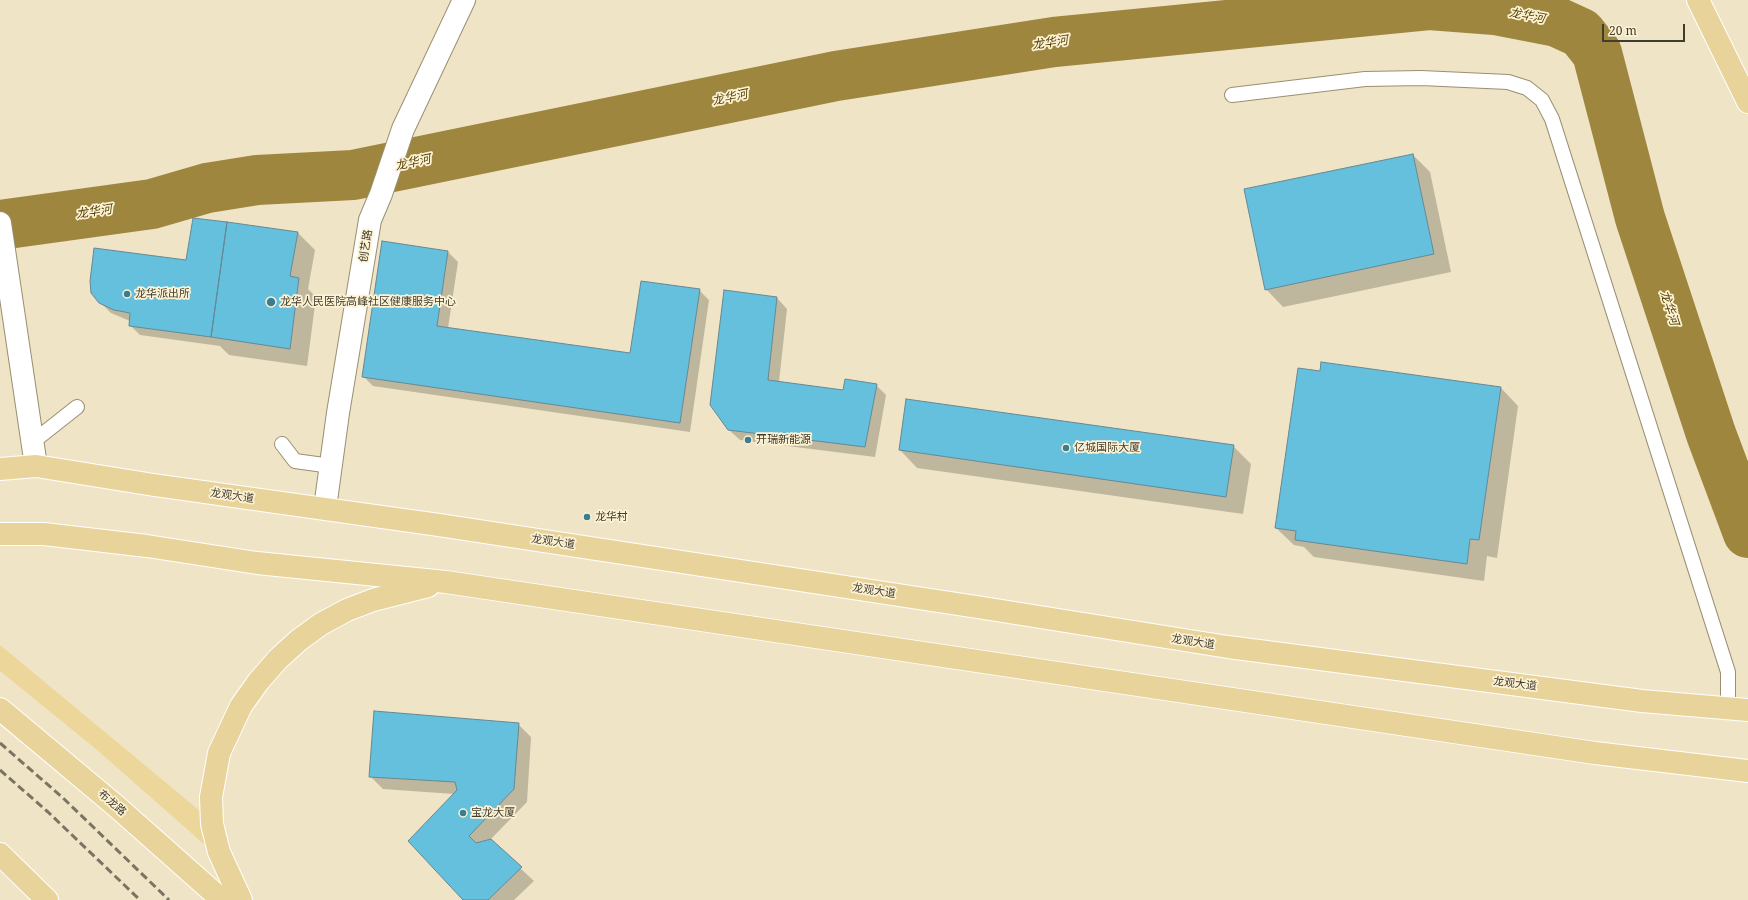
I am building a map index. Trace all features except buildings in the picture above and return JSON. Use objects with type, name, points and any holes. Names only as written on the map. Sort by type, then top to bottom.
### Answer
[{"type":"main road","points":[[1698,0],[1748,102]]},
{"type":"main road","points":[[0,461],[36,466]]},
{"type":"main road","name":"龙观大道","points":[[0,469],[36,466],[154,485],[325,508],[796,579],[1228,647],[1642,701],[1738,709]]},
{"type":"main road","points":[[0,534],[44,534],[146,546],[257,563],[446,582],[1594,753],[1748,771]]},
{"type":"main road","points":[[241,900],[219,852],[212,824],[211,797],[219,753],[241,706],[258,682],[278,659],[299,640],[321,624],[347,610],[373,600],[446,582]]},
{"type":"main road","name":"布龙路","points":[[0,709],[116,806],[222,900]]},
{"type":"main road","points":[[0,854],[47,900]]},
{"type":"street","name":"创艺路","points":[[325,508],[370,220],[381,194],[403,129],[464,0]]},
{"type":"street","points":[[0,223],[36,466]]},
{"type":"lane","points":[[1232,95],[1365,78],[1422,78],[1508,82],[1527,88],[1542,100],[1552,119],[1728,672],[1738,709]]},
{"type":"lane","points":[[32,436],[39,437],[77,407]]},
{"type":"lane","points":[[282,444],[294,460],[331,466]]},
{"type":"shaded area","points":[[0,645],[206,816],[205,845],[96,749],[0,671]]},
{"type":"waterway","name":"龙华河","points":[[0,225],[152,204],[207,188],[257,180],[353,175],[836,76],[1054,42],[1429,5],[1495,10],[1557,22],[1581,33],[1597,53],[1640,218],[1711,434],[1748,533]]},
{"type":"railway","points":[[0,743],[62,797],[169,900]]},
{"type":"railway","points":[[0,770],[48,812],[140,900]]},
{"type":"place","name":"龙华派出所","points":[[127,294]]},
{"type":"place","name":"龙华人民医院高峰社区健康服务中心","points":[[271,302]]},
{"type":"place","name":"开瑞新能源","points":[[748,440]]},
{"type":"place","name":"亿城国际大厦","points":[[1066,448]]},
{"type":"place","name":"龙华村","points":[[587,517]]},
{"type":"place","name":"宝龙大厦","points":[[463,813]]}]
